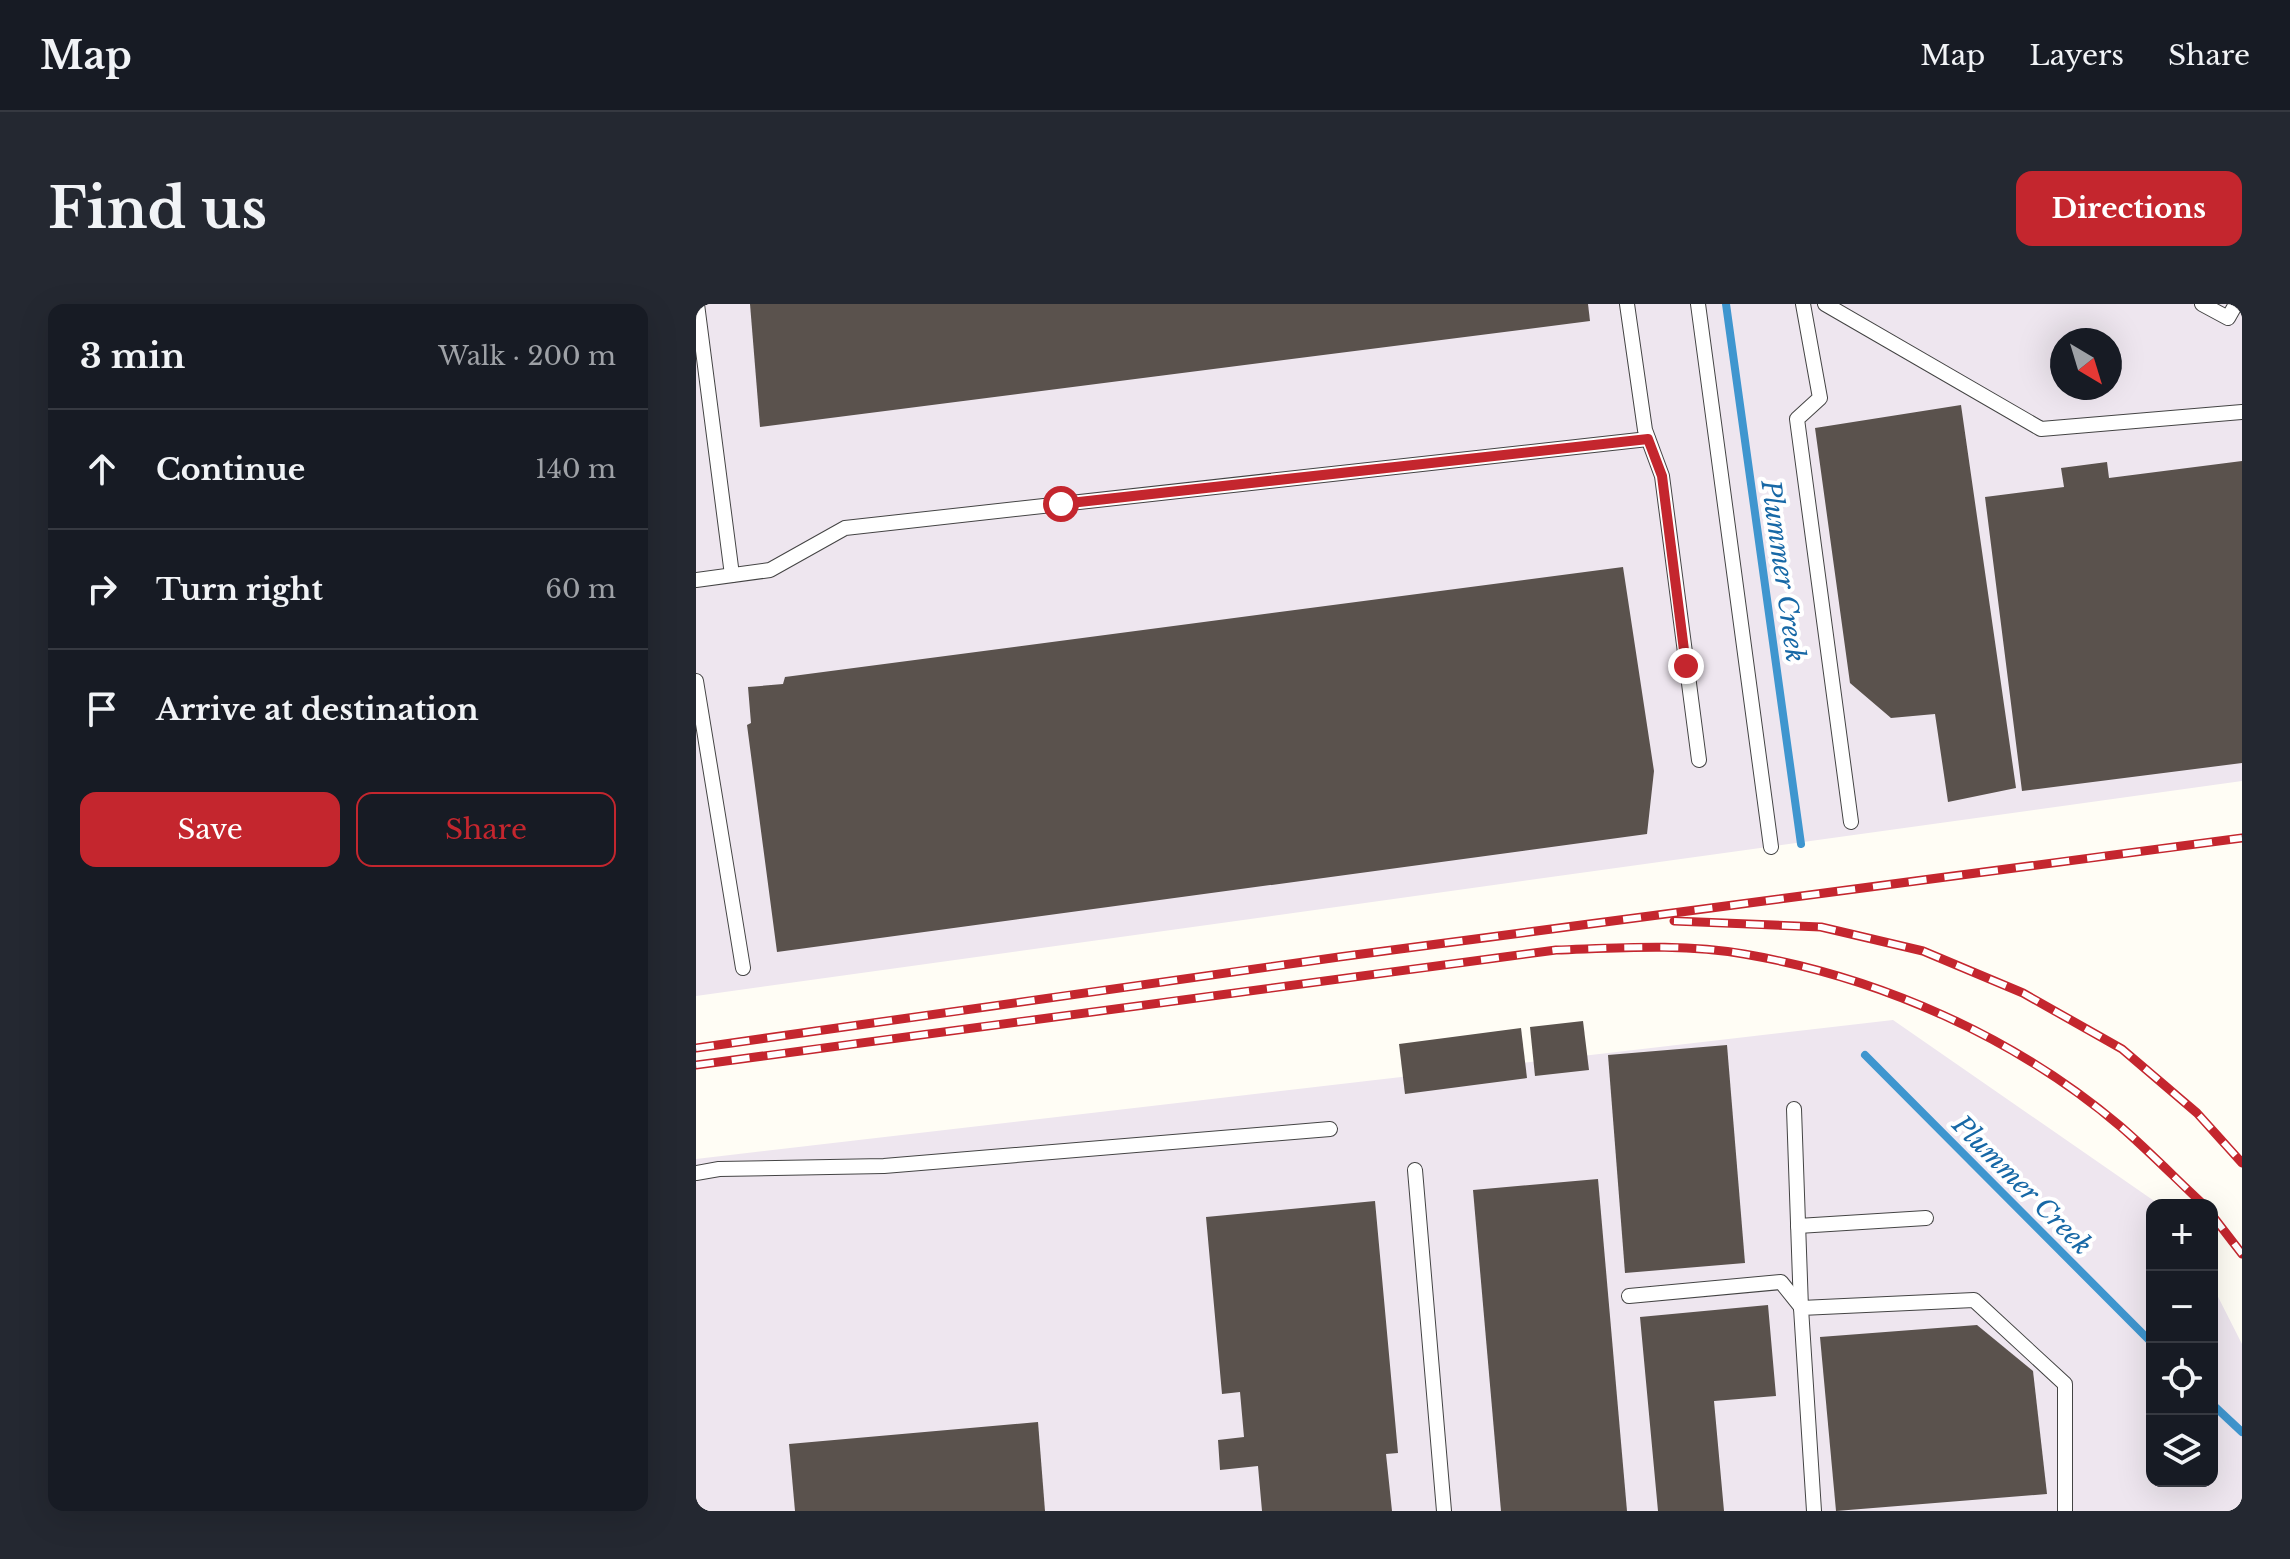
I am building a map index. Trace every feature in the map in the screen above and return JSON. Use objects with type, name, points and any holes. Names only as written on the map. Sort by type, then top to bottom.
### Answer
[{"type":"lane","points":[[697,304],[732,575]]},
{"type":"lane","points":[[1627,304],[1645,430],[1662,476],[1699,760]]},
{"type":"lane","points":[[1698,304],[1771,847]]},
{"type":"lane","points":[[1803,304],[1820,398],[1797,419],[1851,822]]},
{"type":"lane","points":[[1825,304],[2041,429],[2242,412]]},
{"type":"lane","points":[[2202,304],[2228,318],[2236,304]]},
{"type":"lane","points":[[696,580],[770,570],[845,528],[1648,439]]},
{"type":"lane","points":[[696,681],[743,968]]},
{"type":"lane","points":[[1794,1109],[1801,1308],[1814,1511]]},
{"type":"lane","points":[[696,1173],[719,1169],[884,1166],[1330,1129]]},
{"type":"lane","points":[[1415,1170],[1444,1511]]},
{"type":"lane","points":[[1798,1226],[1926,1218]]},
{"type":"lane","points":[[1629,1296],[1781,1282],[1801,1308]]},
{"type":"lane","points":[[1801,1308],[1974,1300],[2065,1384],[2065,1511]]},
{"type":"shaded area","points":[[696,304],[2242,304],[2242,781],[696,996]]},
{"type":"shaded area","points":[[1893,1020],[2151,1199],[2146,1199],[2146,1487],[2218,1487],[2218,1297],[2242,1344],[2242,1511],[696,1511],[696,1159]]},
{"type":"building","points":[[750,304],[1588,304],[1590,321],[760,427]]},
{"type":"building","points":[[1961,405],[2016,788],[1948,802],[1935,714],[1891,718],[1850,683],[1815,428]]},
{"type":"building","points":[[2242,461],[2242,763],[2022,791],[1985,497],[2064,487],[2061,468],[2107,462],[2109,478]]},
{"type":"building","points":[[1623,567],[1654,771],[1647,834],[777,952],[747,725],[751,723],[748,687],[783,684],[785,677]]},
{"type":"building","points":[[1583,1021],[1589,1070],[1535,1076],[1530,1027]]},
{"type":"building","points":[[1521,1028],[1527,1078],[1405,1094],[1399,1044]]},
{"type":"building","points":[[1727,1045],[1745,1263],[1625,1273],[1608,1055]]},
{"type":"building","points":[[1598,1179],[1627,1511],[1501,1511],[1473,1190]]},
{"type":"building","points":[[1375,1201],[1398,1453],[1386,1454],[1392,1511],[1262,1511],[1258,1466],[1220,1470],[1218,1440],[1244,1437],[1240,1392],[1222,1394],[1206,1217]]},
{"type":"building","points":[[1768,1305],[1776,1396],[1714,1401],[1724,1511],[1658,1511],[1640,1317]]},
{"type":"building","points":[[1977,1325],[2033,1371],[2047,1494],[1836,1511],[1820,1337]]},
{"type":"building","points":[[1038,1422],[1045,1511],[795,1511],[789,1444]]},
{"type":"waterway","name":"Plummer Creek","points":[[1726,304],[1801,844]]},
{"type":"waterway","name":"Plummer Creek","points":[[1865,1055],[2146,1337]]},
{"type":"waterway","name":"Plummer Creek","points":[[2218,1410],[2242,1432]]},
{"type":"railway","points":[[696,1048],[1339,957],[2242,838]]},
{"type":"railway","points":[[1674,921],[1821,927],[1923,951],[2023,993],[2122,1049],[2197,1113],[2242,1163]]},
{"type":"railway","points":[[696,1065],[1556,950],[1697,948],[1795,964],[1895,995],[1943,1015],[2036,1065],[2079,1094],[2120,1126],[2198,1199]]},
{"type":"railway","points":[[2218,1223],[2242,1254]]},
{"type":"route","points":[[1061,504],[1648,439],[1662,476],[1686,666]]}]
